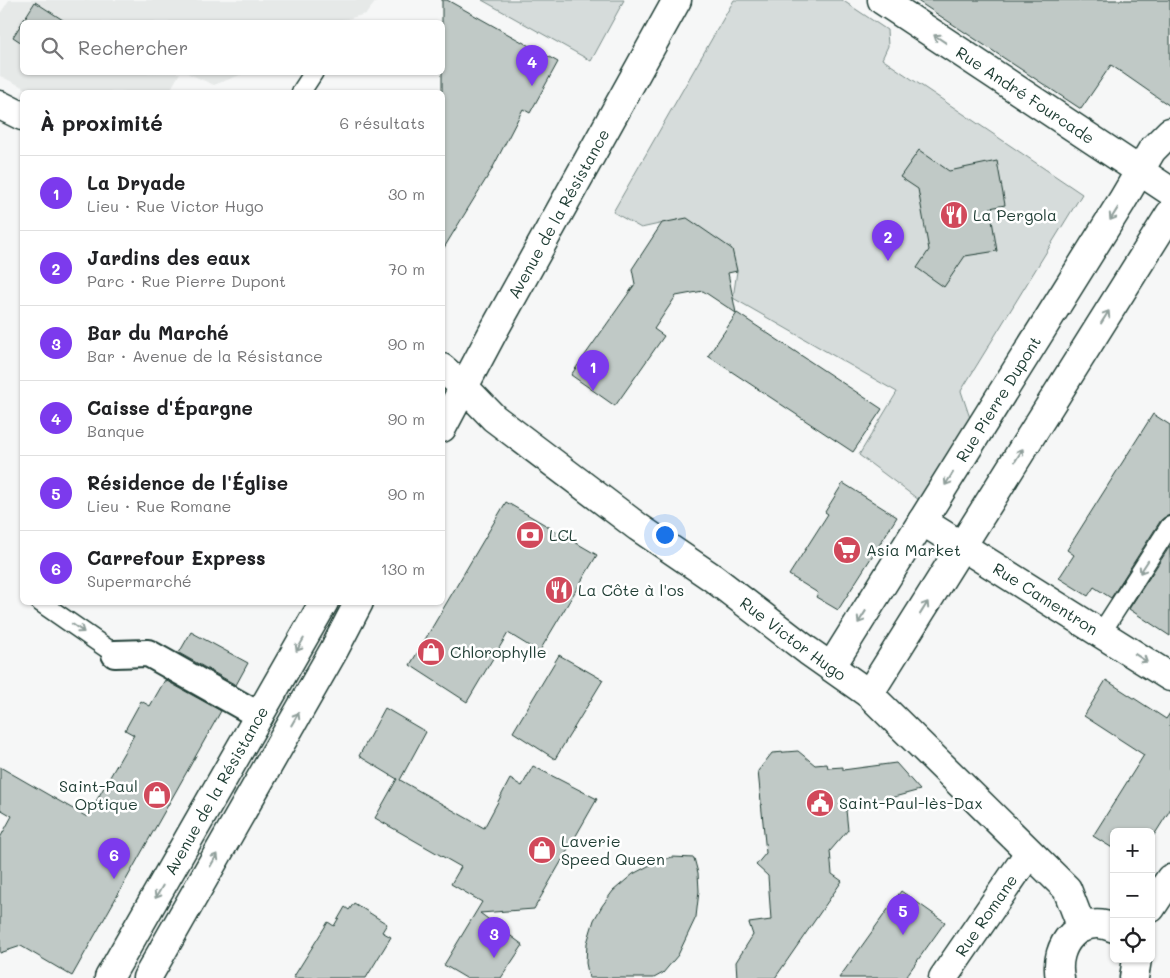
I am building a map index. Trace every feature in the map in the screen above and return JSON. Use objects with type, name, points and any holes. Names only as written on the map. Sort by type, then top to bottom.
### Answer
[{"type":"street","name":"Avenue de la Résistance","points":[[445,422],[677,0]]},
{"type":"street","name":"Rue André Fourcade","points":[[882,0],[1140,173],[1170,191]]},
{"type":"street","points":[[0,105],[20,115]]},
{"type":"street","name":"Rue Pierre Dupont","points":[[830,667],[1140,173],[1152,150],[1170,132]]},
{"type":"street","points":[[869,694],[1170,214]]},
{"type":"street","name":"Rue Victor Hugo","points":[[445,371],[502,424],[638,527],[713,578],[830,667],[869,694],[1067,889],[1082,928]]},
{"type":"street","name":"Rue Camentron","points":[[922,521],[1170,677]]},
{"type":"street","name":"Avenue de la Résistance","points":[[109,978],[322,605]]},
{"type":"street","name":"Avenue de la Résistance","points":[[147,978],[334,650],[357,605]]},
{"type":"street","points":[[115,654],[148,653],[260,716]]},
{"type":"street","name":"Rue Romane","points":[[943,978],[1029,853]]},
{"type":"street","points":[[1155,902],[1170,879]]},
{"type":"street","points":[[1060,978],[1058,960],[1062,947],[1070,936],[1082,928],[1096,925],[1110,927]]},
{"type":"street","points":[[1134,978],[1136,963]]},
{"type":"lane","points":[[302,90],[312,75]]},
{"type":"lane","points":[[1101,633],[1170,526]]},
{"type":"lane","points":[[44,605],[115,654]]},
{"type":"shaded area","points":[[9,0],[377,0],[366,14],[343,20],[20,20],[20,75],[179,75],[170,90],[29,90],[0,76],[0,14]]},
{"type":"shaded area","points":[[482,0],[624,0],[591,61]]},
{"type":"shaded area","points":[[734,0],[842,0],[887,30],[888,46],[882,59],[1082,194],[961,391],[972,424],[923,503],[859,455],[897,392],[733,298],[737,271],[664,223],[641,228],[613,212]]},
{"type":"shaded area","points":[[192,75],[240,75],[214,85]]},
{"type":"building","points":[[442,0],[447,0],[558,62],[530,113],[523,109],[491,171],[445,246],[445,90],[442,90],[442,75],[445,75],[445,20],[442,20]]},
{"type":"building","points":[[916,0],[1170,0],[1170,106],[1111,65],[1081,109]]},
{"type":"building","points":[[35,2],[63,20],[23,20]]},
{"type":"building","points":[[20,26],[20,42],[13,37]]},
{"type":"building","name":"La Pergola","points":[[919,150],[949,171],[997,161],[1005,205],[990,208],[997,251],[965,256],[944,287],[917,268],[929,250],[918,189],[900,177]]},
{"type":"building","points":[[687,218],[732,249],[737,271],[728,273],[736,313],[703,291],[676,296],[654,329],[664,336],[615,406],[571,375],[635,284],[632,269],[662,223]]},
{"type":"building","points":[[737,313],[882,409],[853,452],[708,356]]},
{"type":"building","points":[[1153,414],[1170,425],[1170,515],[1161,520],[1111,598],[1094,587],[1088,596],[1059,578],[1074,555],[1067,550]]},
{"type":"building","points":[[843,483],[897,517],[838,610],[816,597],[818,593],[789,575],[828,514],[825,512]]},
{"type":"building","points":[[506,502],[597,555],[539,652],[508,633],[467,702],[410,665]]},
{"type":"building","points":[[1170,546],[1170,636],[1129,609]]},
{"type":"building","points":[[191,632],[248,663],[236,685],[179,653]]},
{"type":"building","points":[[559,655],[603,680],[555,759],[513,732]]},
{"type":"building","points":[[165,680],[221,711],[72,976],[21,946],[0,953],[0,838],[12,816],[0,809],[0,767],[87,817],[134,735],[125,730],[141,701],[150,706]]},
{"type":"building","points":[[1106,680],[1166,719],[1170,713],[1170,810],[1155,834],[1155,828],[1110,828],[1110,847],[1093,836],[1144,755],[1084,716]]},
{"type":"building","points":[[385,708],[426,732],[400,780],[484,828],[510,779],[522,786],[533,766],[597,799],[534,909],[480,913],[523,945],[501,978],[466,978],[444,965],[482,902],[451,884],[461,867],[375,818],[397,779],[359,756]]},
{"type":"building","points":[[798,751],[815,765],[827,764],[828,768],[843,767],[843,770],[896,763],[920,790],[846,810],[848,830],[830,851],[832,874],[842,881],[775,978],[737,978],[736,962],[753,935],[749,923],[771,920],[768,876],[756,865],[766,853],[758,771],[772,753]]},
{"type":"building","points":[[672,857],[694,858],[698,873],[699,891],[696,917],[678,955],[663,973],[654,978],[589,978],[586,963],[587,943],[594,920],[602,906],[613,891],[633,874],[652,864]]},
{"type":"building","points":[[901,891],[945,922],[905,978],[839,978]]},
{"type":"building","points":[[354,903],[387,924],[382,932],[391,937],[366,978],[293,978],[328,922],[334,926],[345,907],[349,910]]},
{"type":"place","name":"Caisse d'Épargne","points":[[532,86]]},
{"type":"place","name":"La Pergola","points":[[954,215]]},
{"type":"place","name":"Jardins des eaux","points":[[888,261]]},
{"type":"place","name":"La Dryade","points":[[593,391]]},
{"type":"place","name":"LCL","points":[[530,535]]},
{"type":"place","name":"Asia Market","points":[[847,550]]},
{"type":"place","name":"La Côte à l'os","points":[[559,590]]},
{"type":"place","name":"Chlorophylle","points":[[431,652]]},
{"type":"place","name":"Saint-Paul Optique","points":[[157,795]]},
{"type":"place","name":"Saint-Paul-lès-Dax","points":[[820,803]]},
{"type":"place","name":"Laverie Speed Queen","points":[[542,850]]},
{"type":"place","name":"Carrefour Express","points":[[114,879]]},
{"type":"place","name":"Résidence de l'Église","points":[[903,935]]},
{"type":"place","name":"Bar du Marché","points":[[494,958]]}]
